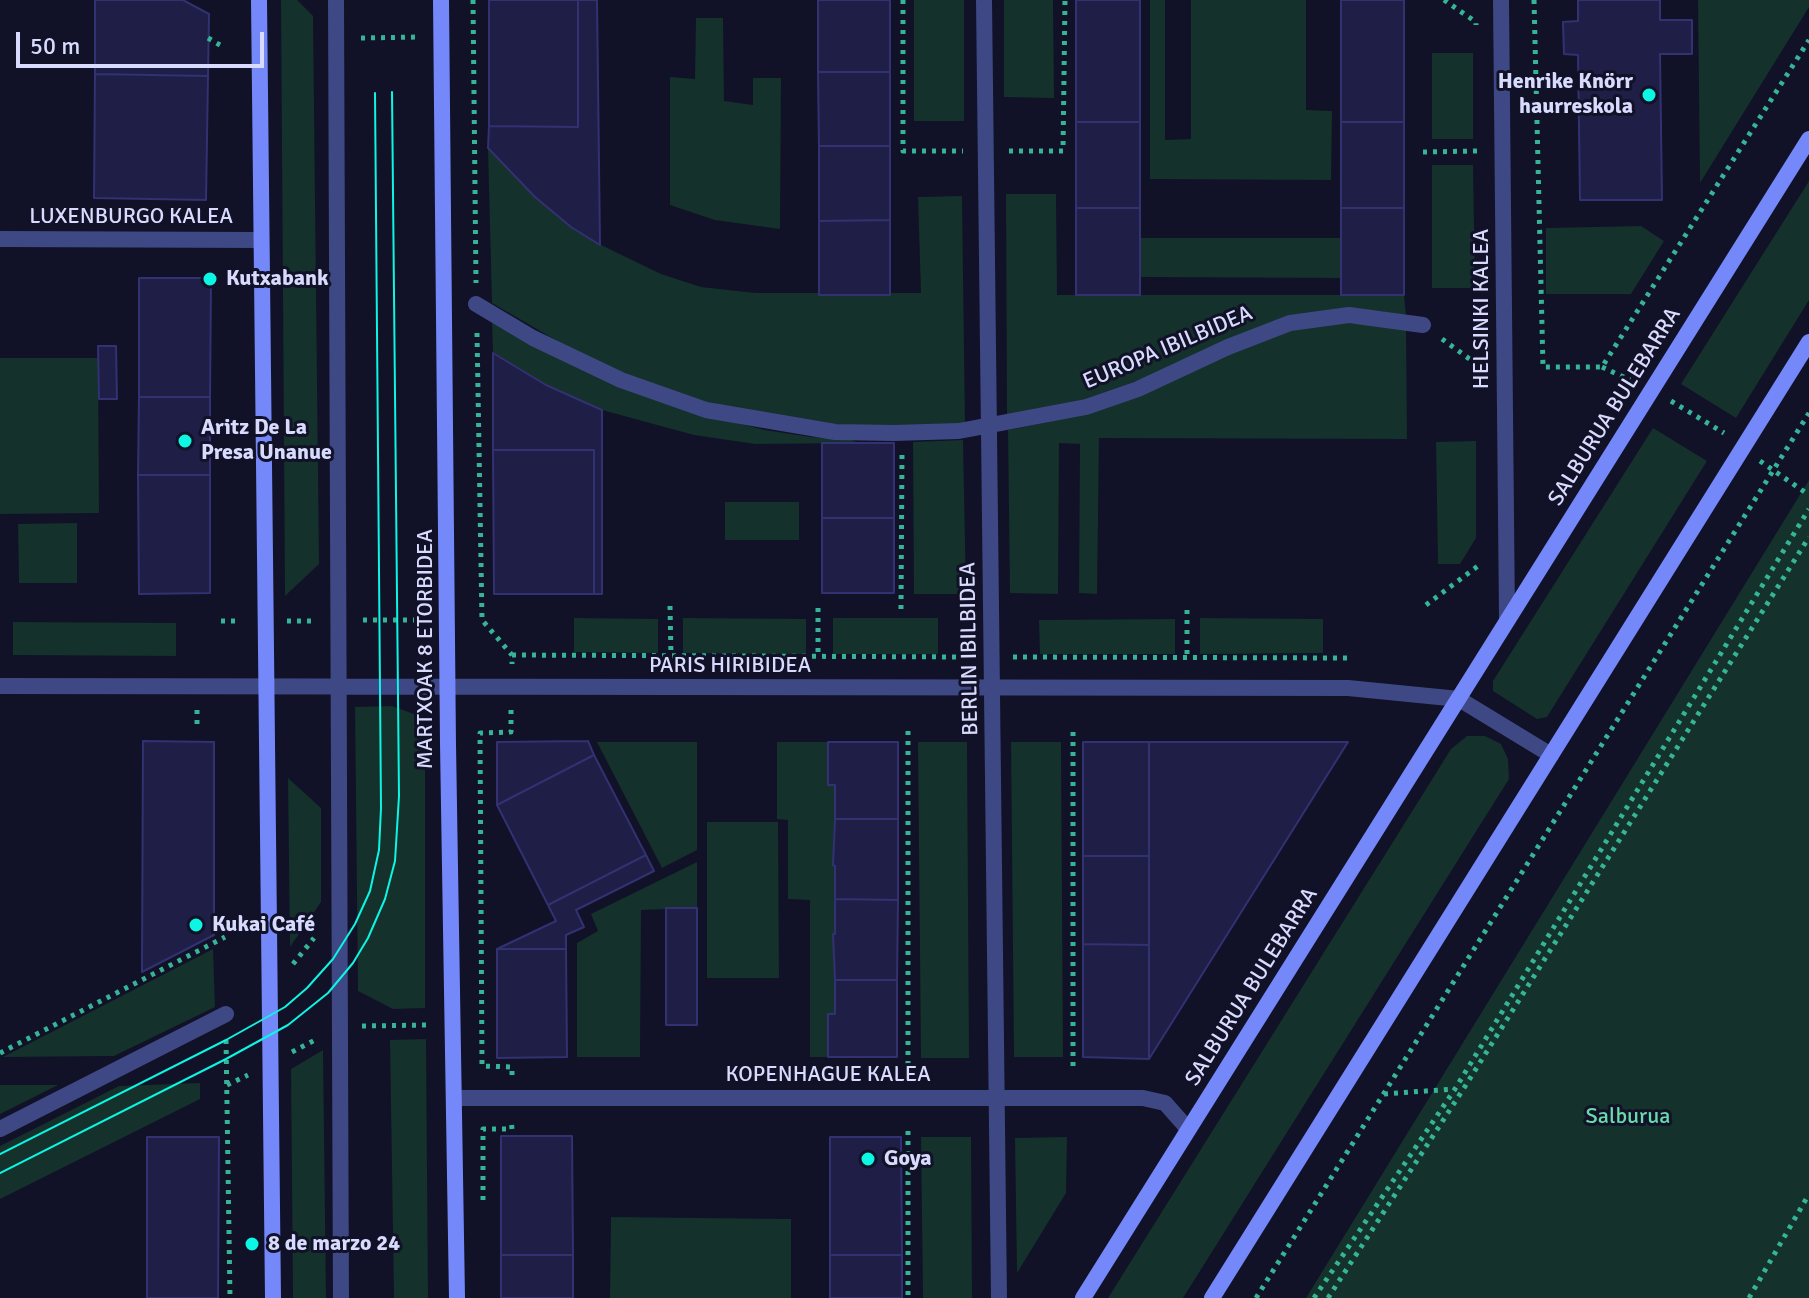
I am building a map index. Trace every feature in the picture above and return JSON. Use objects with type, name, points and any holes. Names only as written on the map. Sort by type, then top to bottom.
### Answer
[{"type":"street","points":[[259,0],[273,1298]]},
{"type":"street","points":[[336,0],[341,1298]]},
{"type":"street","name":"MARTXOAK 8 ETORBIDEA","points":[[441,0],[457,1298]]},
{"type":"street","name":"BERLIN IBILBIDEA","points":[[984,0],[999,1298]]},
{"type":"street","name":"HELSINKI KALEA","points":[[1501,0],[1507,618]]},
{"type":"street","name":"SALBURUA BULEBARRA","points":[[1083,1298],[1809,139]]},
{"type":"street","name":"LUXENBURGO KALEA","points":[[0,239],[261,240]]},
{"type":"street","name":"EUROPA IBILBIDEA","points":[[476,304],[533,338],[621,380],[706,410],[835,432],[959,431],[1086,407],[1138,389],[1228,347],[1290,323],[1349,315],[1423,325]]},
{"type":"street","points":[[1212,1298],[1809,342]]},
{"type":"street","name":"PARIS HIRIBIDEA","points":[[0,686],[1348,688],[1459,699]]},
{"type":"street","points":[[1459,699],[1551,755]]},
{"type":"street","points":[[0,1129],[226,1014]]},
{"type":"street","name":"KOPENHAGUE KALEA","points":[[455,1098],[1143,1098],[1165,1103],[1188,1129]]},
{"type":"path","points":[[1444,0],[1476,22],[1476,36]]},
{"type":"path","points":[[1534,0],[1543,367],[1602,367],[1652,391],[1727,435],[1809,495]]},
{"type":"path","points":[[336,38],[441,37]]},
{"type":"path","points":[[208,38],[220,45]]},
{"type":"path","points":[[1602,367],[1809,40]]},
{"type":"path","points":[[1477,137],[1477,167]]},
{"type":"path","points":[[1423,152],[1477,151]]},
{"type":"path","points":[[1479,352],[1479,368]]},
{"type":"path","points":[[1256,1298],[1809,413]]},
{"type":"path","points":[[901,609],[902,433]]},
{"type":"path","points":[[1314,1298],[1455,1089],[1809,509]]},
{"type":"path","points":[[1328,1298],[1464,1088],[1809,537]]},
{"type":"path","points":[[1426,605],[1482,565],[1482,550]]},
{"type":"path","points":[[670,606],[671,656]]},
{"type":"path","points":[[818,608],[818,657]]},
{"type":"path","points":[[1187,610],[1187,658]]},
{"type":"path","points":[[512,655],[1348,658]]},
{"type":"path","points":[[908,731],[908,1066]]},
{"type":"path","points":[[1073,731],[1073,1066]]},
{"type":"path","points":[[0,1053],[225,937]]},
{"type":"path","points":[[226,1014],[230,1298]]},
{"type":"path","points":[[1383,1094],[1464,1088]]},
{"type":"path","points":[[908,1131],[908,1298]]},
{"type":"path","points":[[1749,1298],[1809,1194]]},
{"type":"green space","points":[[281,0],[297,0],[313,16],[319,564],[285,596]]},
{"type":"green space","points":[[914,0],[964,0],[964,121],[914,121]]},
{"type":"green space","points":[[1004,0],[1053,0],[1054,98],[1004,97]]},
{"type":"green space","points":[[1150,0],[1165,0],[1165,140],[1191,139],[1191,0],[1306,0],[1306,110],[1332,111],[1331,180],[1150,179]]},
{"type":"green space","points":[[1698,0],[1809,0],[1809,7],[1700,183]]},
{"type":"green space","points":[[696,18],[723,18],[724,101],[753,105],[753,78],[781,78],[780,229],[715,220],[670,205],[670,77],[695,79]]},
{"type":"green space","points":[[1432,53],[1473,53],[1473,139],[1432,139]]},
{"type":"green space","points":[[488,148],[535,197],[571,227],[601,245],[661,274],[701,287],[756,293],[921,293],[918,197],[962,196],[965,425],[860,426],[807,422],[748,411],[693,399],[631,377],[559,342],[492,303]]},
{"type":"green space","points":[[1432,165],[1473,165],[1475,288],[1432,288]]},
{"type":"green space","points":[[1809,181],[1809,300],[1736,418],[1681,384]]},
{"type":"green space","points":[[1006,194],[1056,194],[1057,295],[1404,295],[1406,316],[1380,311],[1340,310],[1082,400],[1007,417]]},
{"type":"green space","points":[[1641,226],[1664,241],[1631,294],[1546,294],[1546,228]]},
{"type":"green space","points":[[1140,238],[1341,238],[1341,278],[1140,277]]},
{"type":"green space","points":[[492,320],[709,416],[765,430],[849,439],[858,443],[755,444],[694,435],[602,410],[546,385],[493,353]]},
{"type":"green space","points":[[1347,323],[1406,327],[1407,439],[1099,438],[1097,594],[1079,593],[1080,444],[1059,443],[1058,594],[1010,593],[1008,430],[1078,416],[1267,336],[1310,325]]},
{"type":"green space","points":[[0,358],[98,358],[99,513],[0,514]]},
{"type":"green space","points":[[1653,428],[1707,461],[1547,717],[1537,719],[1493,691],[1493,681]]},
{"type":"green space","points":[[963,440],[966,594],[914,594],[913,442]]},
{"type":"green space","points":[[1476,441],[1476,538],[1460,564],[1438,564],[1436,442]]},
{"type":"green space","name":"Salburua","points":[[1809,480],[1809,1298],[1306,1298]]},
{"type":"green space","points":[[725,502],[799,502],[799,540],[725,540]]},
{"type":"green space","points":[[77,523],[77,583],[19,583],[18,524]]},
{"type":"green space","points":[[574,618],[658,619],[658,653],[574,652]]},
{"type":"green space","points":[[683,618],[806,619],[806,654],[683,653]]},
{"type":"green space","points":[[833,618],[938,618],[938,654],[833,654]]},
{"type":"green space","points":[[1200,618],[1323,619],[1323,653],[1200,654]]},
{"type":"green space","points":[[1175,619],[1175,654],[1040,654],[1039,620]]},
{"type":"green space","points":[[13,622],[176,623],[176,656],[13,655]]},
{"type":"green space","points":[[392,706],[414,714],[425,733],[425,1008],[393,1009],[358,991],[355,707]]},
{"type":"green space","points":[[1467,736],[1485,736],[1501,744],[1508,759],[1509,779],[1183,1298],[1108,1298],[1451,749]]},
{"type":"green space","points":[[597,742],[697,742],[697,850],[662,868]]},
{"type":"green space","points":[[777,742],[828,742],[828,784],[835,785],[835,1014],[828,1015],[828,1057],[810,1057],[810,900],[788,899],[788,820],[777,819]]},
{"type":"green space","points":[[918,742],[967,742],[969,1058],[921,1058]]},
{"type":"green space","points":[[1011,742],[1061,742],[1063,1057],[1014,1057]]},
{"type":"green space","points":[[288,778],[321,808],[321,902],[290,947]]},
{"type":"green space","points":[[707,822],[778,822],[779,978],[707,978]]},
{"type":"green space","points":[[697,862],[697,908],[641,910],[640,1057],[577,1057],[577,943],[598,931],[591,914]]},
{"type":"green space","points":[[213,949],[215,1007],[114,1056],[3,1057]]},
{"type":"green space","points":[[426,1039],[428,1298],[394,1298],[390,1040]]},
{"type":"green space","points":[[323,1050],[326,1298],[293,1298],[291,1069]]},
{"type":"green space","points":[[200,1083],[200,1099],[0,1199],[0,1146],[119,1086]]},
{"type":"green space","points":[[0,1085],[58,1085],[0,1114]]},
{"type":"green space","points":[[921,1137],[971,1137],[972,1298],[923,1298]]},
{"type":"green space","points":[[1067,1137],[1066,1193],[1017,1273],[1015,1138]]},
{"type":"green space","points":[[611,1217],[791,1219],[791,1298],[610,1298]]},
{"type":"building","points":[[95,0],[183,0],[209,14],[208,76],[95,74]]},
{"type":"building","points":[[489,0],[578,0],[578,127],[489,126]]},
{"type":"building","points":[[578,0],[597,0],[600,245],[571,227],[535,197],[488,148],[489,126],[578,127]]},
{"type":"building","points":[[818,0],[890,0],[890,72],[818,72]]},
{"type":"building","points":[[1076,0],[1140,0],[1140,122],[1076,122]]},
{"type":"building","points":[[1341,0],[1404,0],[1404,122],[1341,122]]},
{"type":"building","points":[[1578,0],[1660,0],[1660,20],[1692,20],[1692,54],[1660,54],[1662,200],[1580,200],[1578,55],[1564,54],[1563,22],[1578,21]]},
{"type":"building","points":[[818,72],[890,72],[890,146],[819,146]]},
{"type":"building","points":[[95,74],[208,76],[206,200],[94,198]]},
{"type":"building","points":[[1076,122],[1140,122],[1140,208],[1076,208]]},
{"type":"building","points":[[1341,122],[1404,122],[1404,208],[1341,208]]},
{"type":"building","points":[[819,146],[890,146],[890,220],[819,221]]},
{"type":"building","points":[[1076,208],[1140,208],[1140,295],[1076,295]]},
{"type":"building","points":[[1341,208],[1404,208],[1404,295],[1341,295]]},
{"type":"building","points":[[890,220],[890,295],[819,295],[819,221]]},
{"type":"building","points":[[139,278],[211,278],[210,397],[139,397]]},
{"type":"building","points":[[98,346],[116,346],[117,399],[99,399]]},
{"type":"building","points":[[493,353],[546,385],[602,410],[602,594],[594,594],[594,450],[493,450]]},
{"type":"building","points":[[139,397],[210,397],[210,475],[138,475]]},
{"type":"building","points":[[822,443],[894,443],[894,518],[822,518]]},
{"type":"building","points":[[493,450],[594,450],[594,594],[494,594]]},
{"type":"building","points":[[138,475],[210,475],[210,593],[139,594]]},
{"type":"building","points":[[822,518],[894,518],[894,593],[822,593]]},
{"type":"building","points":[[143,741],[214,742],[214,935],[142,972]]},
{"type":"building","points":[[588,741],[594,755],[497,805],[497,742]]},
{"type":"building","points":[[828,742],[898,742],[898,819],[835,819],[835,785],[828,785]]},
{"type":"building","points":[[1083,742],[1149,742],[1149,856],[1083,856]]},
{"type":"building","points":[[1149,742],[1348,742],[1149,1059]]},
{"type":"building","points":[[594,755],[646,855],[548,905],[497,805]]},
{"type":"building","points":[[835,819],[898,819],[898,900],[835,899]]},
{"type":"building","points":[[646,855],[654,871],[576,910],[584,927],[566,935],[566,949],[497,949],[556,921],[548,905]]},
{"type":"building","points":[[1083,856],[1149,856],[1149,945],[1083,944]]},
{"type":"building","points":[[835,899],[898,900],[897,980],[835,980]]},
{"type":"building","points":[[666,908],[697,908],[697,1025],[666,1025]]},
{"type":"building","points":[[1083,944],[1149,945],[1149,1059],[1083,1057]]},
{"type":"building","points":[[497,949],[566,949],[567,1057],[497,1058]]},
{"type":"building","points":[[835,980],[897,980],[897,1057],[828,1057],[828,1014],[835,1014]]},
{"type":"building","points":[[501,1136],[572,1136],[573,1255],[501,1255]]},
{"type":"building","points":[[147,1137],[219,1137],[218,1298],[147,1298]]},
{"type":"building","points":[[830,1137],[901,1137],[902,1255],[830,1255]]},
{"type":"building","points":[[501,1255],[573,1255],[573,1298],[501,1298]]},
{"type":"building","points":[[830,1255],[902,1255],[902,1298],[830,1298]]},
{"type":"tram line","points":[[0,1173],[288,1025],[328,993],[353,963],[385,899],[395,861],[399,796],[392,92]]},
{"type":"tram line","points":[[0,1154],[285,1007],[333,959],[355,924],[370,891],[379,850],[381,808],[375,93]]},
{"type":"place","name":"Henrike Knörr haurreskola","points":[[1649,95]]},
{"type":"place","name":"Kutxabank","points":[[210,279]]},
{"type":"place","name":"Aritz De La Presa Unanue","points":[[185,441]]},
{"type":"place","name":"Kukai Café","points":[[196,925]]},
{"type":"place","name":"Goya","points":[[868,1159]]},
{"type":"place","name":"8 de marzo 24","points":[[252,1244]]}]
